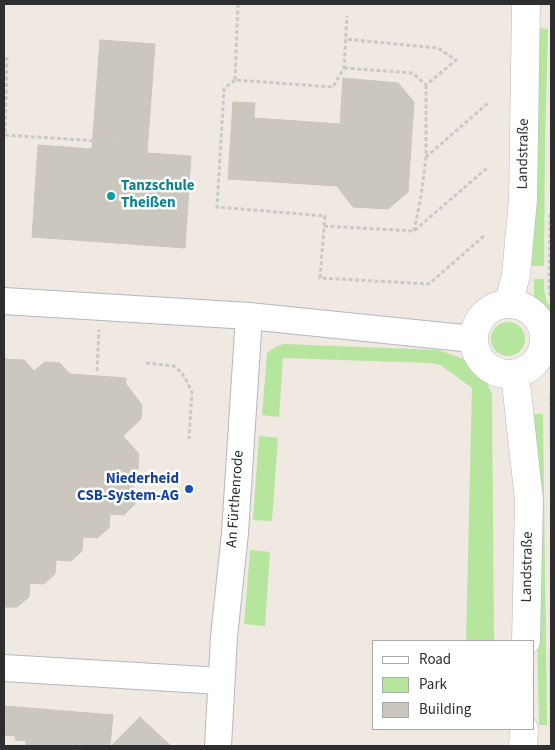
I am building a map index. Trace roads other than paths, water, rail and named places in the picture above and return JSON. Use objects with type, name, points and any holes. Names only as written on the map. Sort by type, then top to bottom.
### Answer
[{"type":"street","name":"Landstraße","points":[[509,303],[516,274],[523,200],[526,4]]},
{"type":"street","points":[[4,301],[249,316],[473,338]]},
{"type":"street","points":[[509,303],[522,306],[534,313],[542,323],[545,336],[544,349],[537,361],[527,370],[515,374],[502,374],[491,370],[481,362],[473,338],[476,325],[484,313],[496,306],[509,303]]},
{"type":"street","name":"An Fürthenrode","points":[[218,746],[224,637],[235,533],[249,316]]},
{"type":"street","name":"Landstraße","points":[[515,374],[529,500],[526,640]]},
{"type":"street","points":[[4,668],[221,681]]},
{"type":"street","points":[[523,746],[524,730]]},
{"type":"place","name":"Tanzschule Theißen","points":[[111,196]]},
{"type":"place","name":"Niederheid CSB-System-AG","points":[[189,489]]}]
